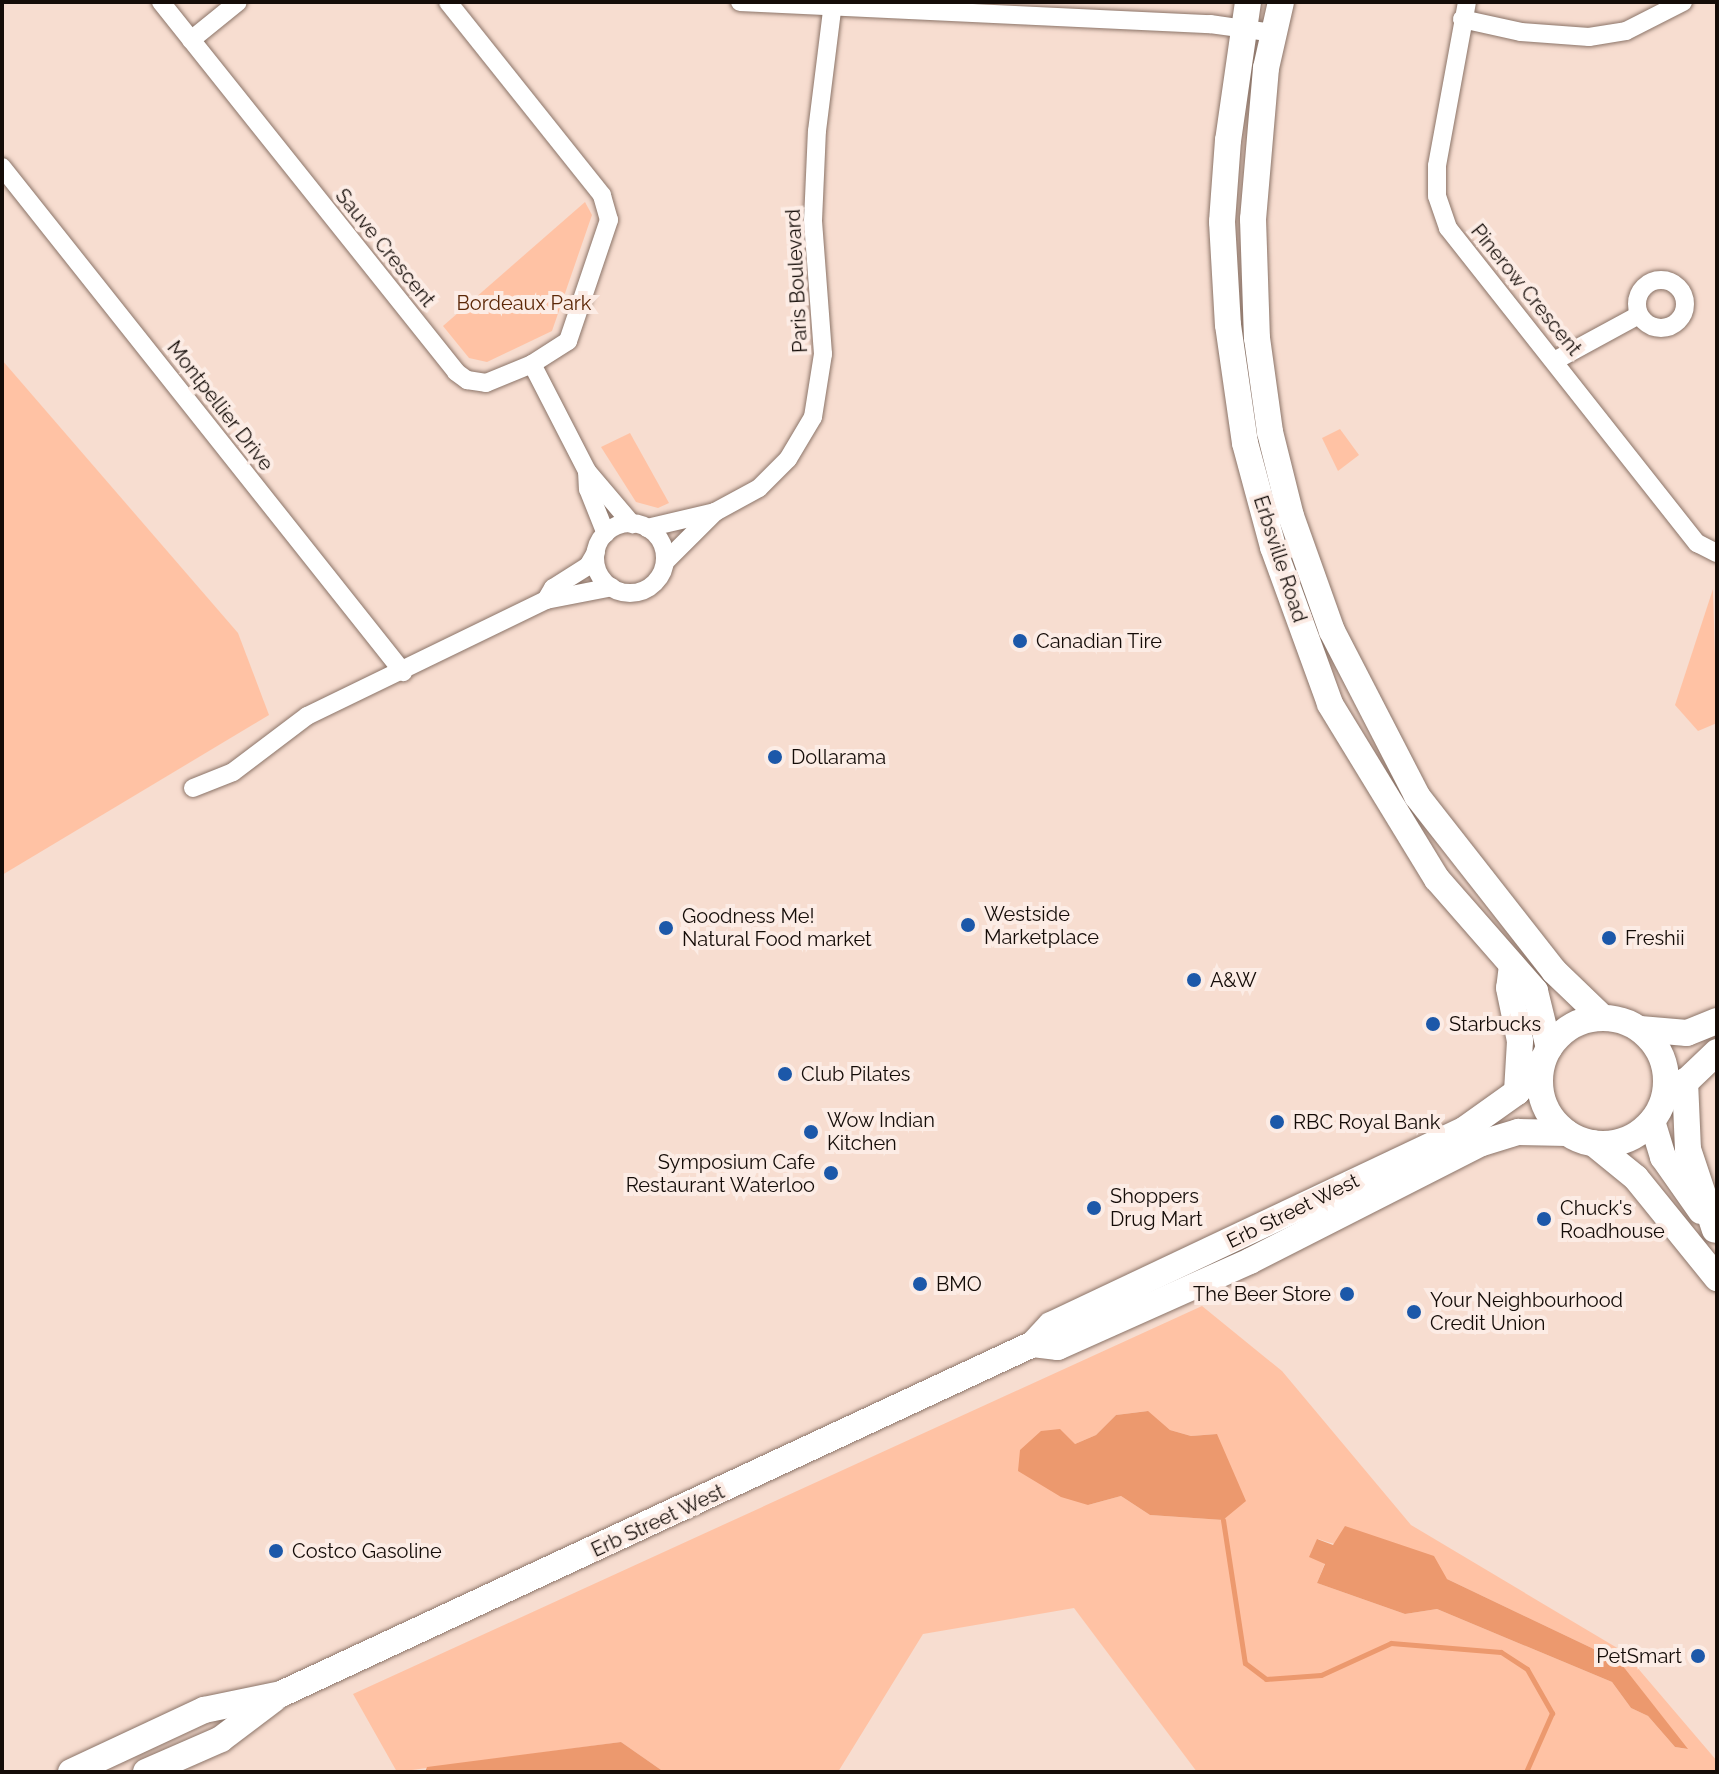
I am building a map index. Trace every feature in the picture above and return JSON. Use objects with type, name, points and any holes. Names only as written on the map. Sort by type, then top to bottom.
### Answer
[{"type":"main road","name":"Erbsville Road","points":[[1248,2],[1242,30],[1222,222],[1228,325],[1245,443],[1273,547],[1330,704],[1437,879],[1535,991],[1545,1054]]},
{"type":"main road","name":"Erbsville Road","points":[[1281,2],[1261,111],[1253,234],[1259,353],[1270,432],[1291,516],[1332,631],[1384,740],[1417,796],[1561,979],[1603,1018]]},
{"type":"main road","points":[[1512,965],[1509,988],[1520,1041],[1517,1092]]},
{"type":"main road","points":[[1717,1021],[1687,1033],[1640,1029],[1603,1018],[1577,1024],[1545,1054],[1544,1103],[1567,1133],[1593,1143],[1636,1178],[1717,1278]]},
{"type":"main road","points":[[1640,1029],[1658,1050],[1666,1071],[1656,1115],[1671,1171],[1716,1231]]},
{"type":"main road","points":[[1593,1143],[1622,1141],[1656,1115],[1685,1081],[1717,1052]]},
{"type":"main road","name":"Erb Street West","points":[[71,1772],[204,1710],[281,1694],[471,1609],[1033,1344],[1051,1325],[1465,1129],[1517,1092],[1545,1054]]},
{"type":"main road","points":[[1685,1081],[1688,1149],[1716,1231]]},
{"type":"main road","name":"Erb Street West","points":[[1033,1344],[1058,1347],[1250,1261],[1482,1143],[1518,1132],[1567,1133]]},
{"type":"main road","name":"Erb Street West","points":[[146,1772],[221,1739],[281,1694]]},
{"type":"street","name":"Sauve Crescent","points":[[161,2],[456,372],[486,383],[532,364],[571,336],[609,220],[602,195],[448,2]]},
{"type":"street","points":[[191,40],[238,2]]},
{"type":"street","points":[[740,2],[1055,10],[1274,33]]},
{"type":"street","points":[[1464,10],[1521,32],[1589,37],[1626,31],[1683,2]]},
{"type":"street","name":"Paris Boulevard","points":[[665,562],[715,512],[780,469],[803,438],[820,393],[823,354],[813,221],[832,5]]},
{"type":"street","name":"Pinerow Crescent","points":[[1464,10],[1441,132],[1439,207],[1464,253],[1556,360],[1697,543],[1717,553]]},
{"type":"street","name":"Montpellier Drive","points":[[2,167],[403,672]]},
{"type":"street","points":[[1556,360],[1639,315]]},
{"type":"street","points":[[193,788],[233,772],[307,716],[546,600],[612,587],[643,590],[657,581],[665,562],[660,539],[640,526],[587,471],[532,364]]},
{"type":"street","points":[[587,471],[588,489],[606,534]]},
{"type":"street","name":"Paris Boulevard","points":[[640,526],[715,512]]},
{"type":"street","points":[[546,600],[553,588],[583,570],[606,534],[640,526]]},
{"type":"street","points":[[596,552],[598,572],[612,587]]},
{"type":"green space","name":"Bordeaux Park","points":[[585,202],[592,215],[552,331],[487,362],[469,358],[443,326]]},
{"type":"green space","points":[[2,360],[238,633],[269,715],[2,875]]},
{"type":"green space","points":[[1340,429],[1359,455],[1338,471],[1322,438]]},
{"type":"green space","points":[[630,433],[669,503],[658,508],[636,502],[601,447]]},
{"type":"green space","points":[[1713,589],[1717,723],[1698,731],[1675,705]]},
{"type":"green space","points":[[1202,1306],[1282,1371],[1411,1525],[1624,1652],[1717,1761],[1717,1772],[1197,1772],[1074,1608],[923,1634],[838,1772],[664,1772],[621,1742],[397,1772],[353,1694]],"holes":[[[1147,1411],[1170,1430],[1191,1436],[1216,1434],[1223,1520],[1150,1515],[1121,1496],[1088,1505],[1075,1444],[1096,1435],[1116,1415]],[[1318,1539],[1447,1579],[1619,1661],[1687,1749],[1675,1747],[1648,1716],[1631,1708],[1612,1682],[1437,1609],[1405,1614],[1317,1583],[1325,1563]]]},
{"type":"shaded area","points":[[1148,1411],[1170,1430],[1191,1436],[1217,1434],[1246,1501],[1223,1520],[1150,1515],[1121,1496],[1088,1505],[1061,1497],[1018,1471],[1020,1450],[1041,1431],[1060,1429],[1075,1444],[1096,1435],[1116,1415]]},
{"type":"shaded area","points":[[1345,1526],[1434,1556],[1447,1579],[1619,1661],[1688,1749],[1675,1747],[1648,1716],[1631,1708],[1612,1682],[1437,1609],[1405,1614],[1317,1583],[1325,1564],[1309,1557],[1317,1539],[1333,1545]]},
{"type":"shaded area","points":[[621,1742],[664,1772],[425,1772],[427,1767]]},
{"type":"waterway","points":[[1223,1520],[1245,1663],[1266,1679],[1321,1675],[1391,1643],[1501,1652],[1527,1669],[1552,1713],[1526,1772]]},
{"type":"place","name":"Canadian Tire","points":[[1020,641]]},
{"type":"place","name":"Dollarama","points":[[775,757]]},
{"type":"place","name":"Westside Marketplace","points":[[968,925]]},
{"type":"place","name":"Goodness Me! Natural Food market","points":[[666,928]]},
{"type":"place","name":"Freshii","points":[[1609,938]]},
{"type":"place","name":"A&W","points":[[1194,980]]},
{"type":"place","name":"Starbucks","points":[[1433,1024]]},
{"type":"place","name":"Club Pilates","points":[[785,1074]]},
{"type":"place","name":"RBC Royal Bank","points":[[1277,1122]]},
{"type":"place","name":"Wow Indian Kitchen","points":[[811,1132]]},
{"type":"place","name":"Symposium Cafe Restaurant Waterloo","points":[[831,1173]]},
{"type":"place","name":"Shoppers Drug Mart","points":[[1094,1208]]},
{"type":"place","name":"Chuck's Roadhouse","points":[[1544,1219]]},
{"type":"place","name":"BMO","points":[[920,1284]]},
{"type":"place","name":"The Beer Store","points":[[1347,1294]]},
{"type":"place","name":"Your Neighbourhood Credit Union","points":[[1414,1312]]},
{"type":"place","name":"Costco Gasoline","points":[[276,1551]]},
{"type":"place","name":"PetSmart","points":[[1698,1656]]}]
